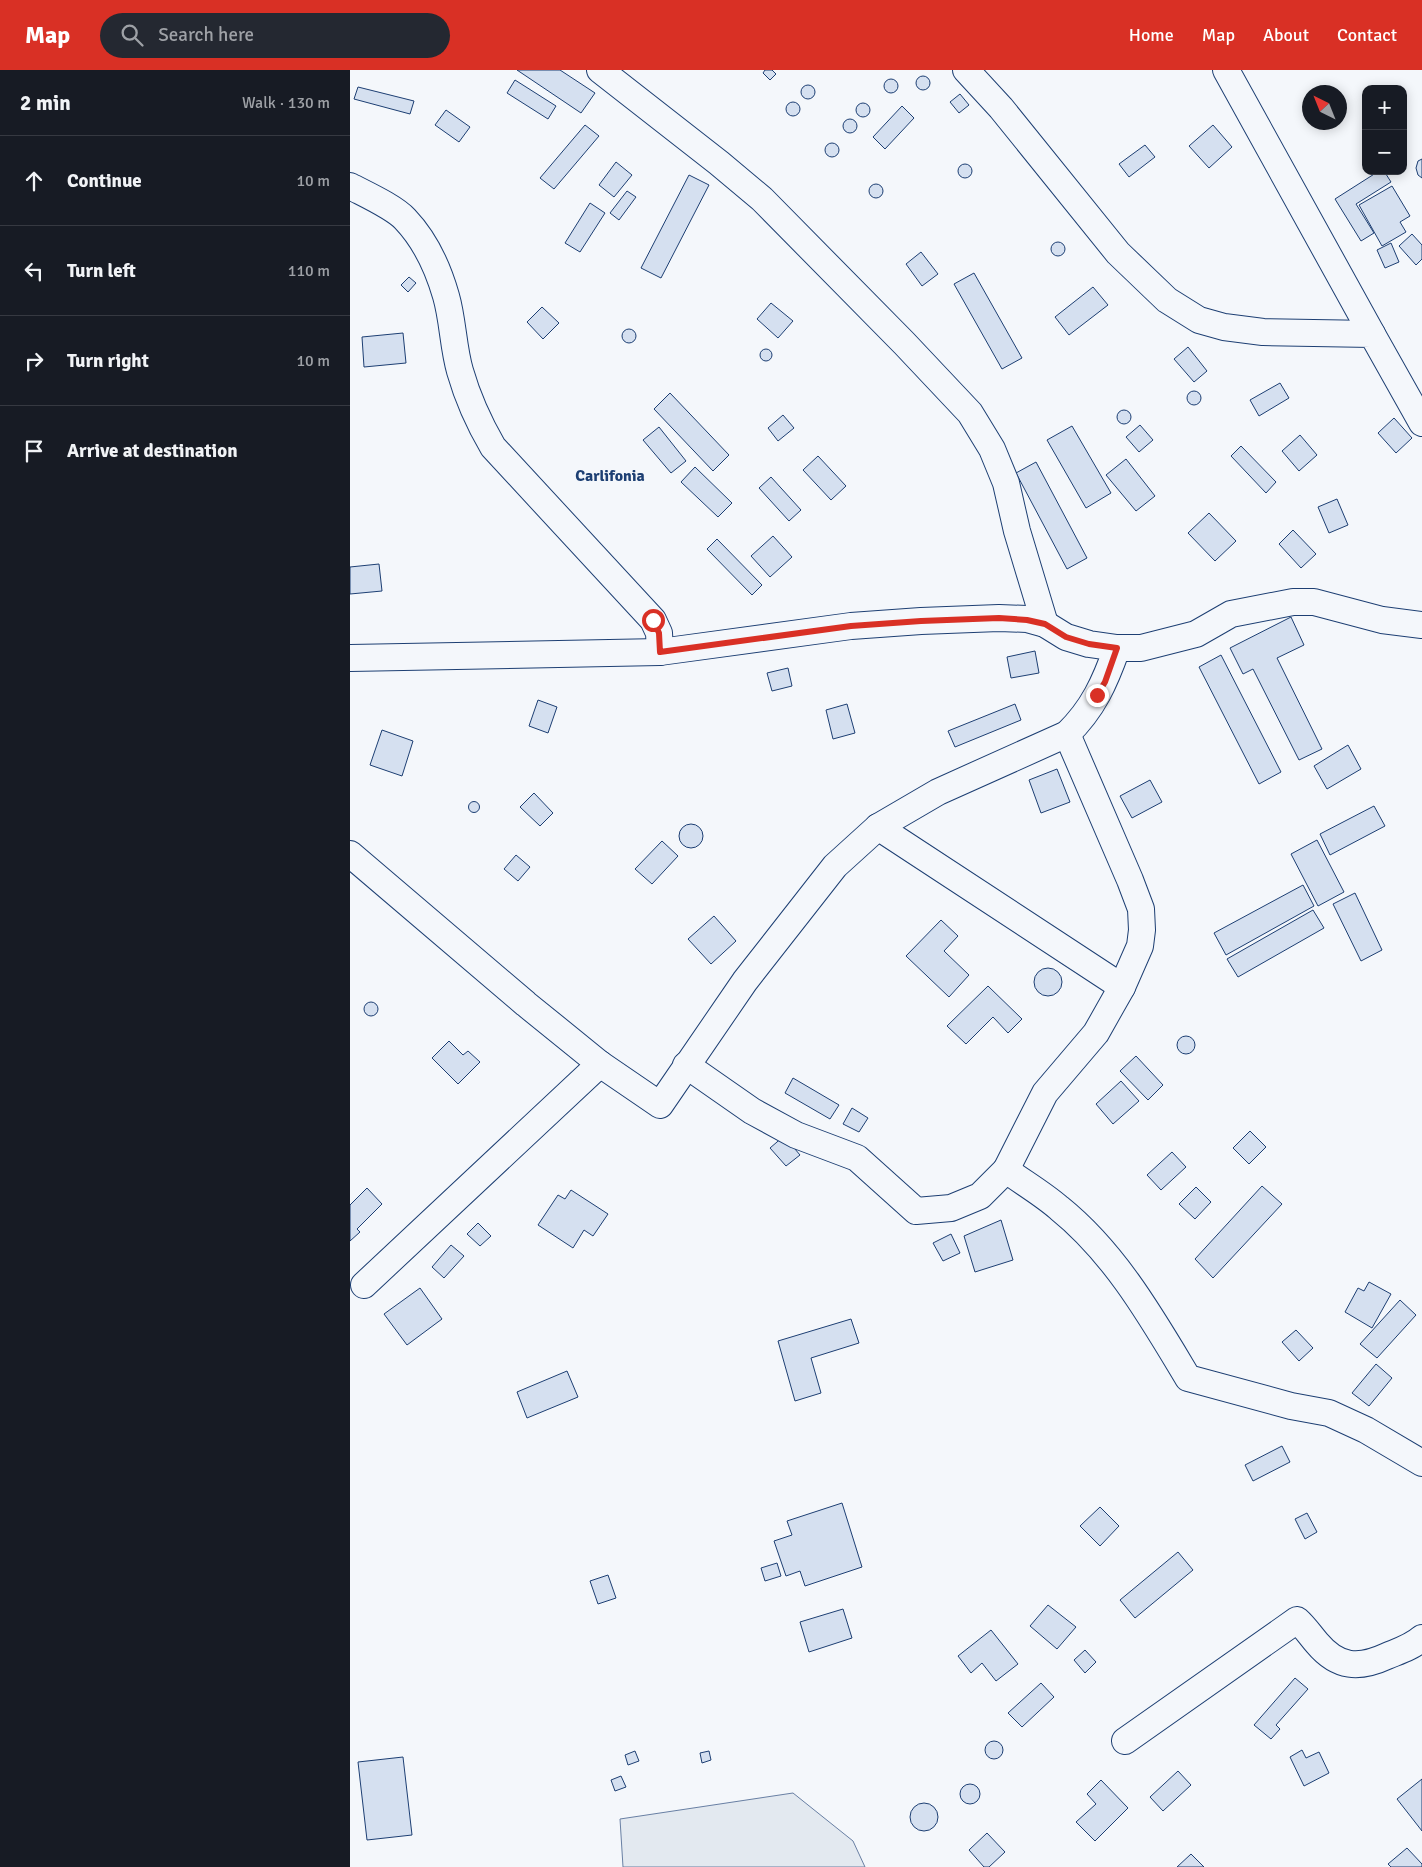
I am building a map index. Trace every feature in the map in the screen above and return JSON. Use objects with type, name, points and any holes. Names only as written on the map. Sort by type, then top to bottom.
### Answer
[{"type":"street","points":[[600,70],[762,199],[904,342],[970,413],[992,450],[1006,484],[1017,531],[1045,624]]},
{"type":"street","points":[[966,70],[1001,108],[1118,253],[1167,300],[1199,320],[1224,327],[1263,332],[1372,334]]},
{"type":"street","points":[[1226,70],[1422,423]]},
{"type":"street","points":[[350,186],[370,196],[404,218],[425,246],[446,297],[459,369],[479,424],[493,448],[653,620],[659,633],[660,652]]},
{"type":"street","points":[[350,658],[660,652],[860,626],[999,618],[1027,620],[1045,624],[1066,637],[1089,644],[1117,648],[1141,648],[1196,634],[1231,614],[1294,602],[1314,602],[1382,620],[1422,624]]},
{"type":"street","points":[[350,854],[526,1004],[600,1064],[660,1104],[745,981],[834,866],[878,827],[938,792],[1067,734],[1082,720],[1105,682],[1117,648]]},
{"type":"street","points":[[686,1065],[752,1111],[796,1136],[857,1158],[916,1211],[951,1208],[980,1196],[1006,1170],[1045,1094],[1096,1033],[1122,987],[1140,946],[1142,930],[1140,908],[1130,880],[1067,734]]},
{"type":"street","points":[[878,827],[1122,987]]},
{"type":"street","points":[[364,1285],[600,1064]]},
{"type":"street","points":[[1006,1170],[1059,1207],[1081,1227],[1108,1257],[1153,1319],[1188,1378],[1291,1406],[1330,1413],[1366,1430],[1422,1463]]},
{"type":"street","points":[[1125,1741],[1297,1620],[1329,1654],[1338,1661],[1352,1666],[1378,1661],[1416,1643],[1422,1638]]},
{"type":"shaded area","points":[[793,1793],[853,1841],[865,1867],[623,1867],[620,1819]]},
{"type":"building","points":[[517,70],[560,70],[595,93],[581,113]]},
{"type":"building","points":[[765,70],[772,70],[776,74],[770,80],[763,73]]},
{"type":"building","points":[[923,76],[928,78],[930,83],[928,88],[923,90],[918,88],[916,83],[918,78]]},
{"type":"building","points":[[891,79],[896,81],[898,86],[896,91],[891,93],[886,91],[884,86],[886,81]]},
{"type":"building","points":[[515,80],[556,106],[548,119],[507,93]]},
{"type":"building","points":[[808,85],[813,87],[815,92],[813,97],[808,99],[803,97],[801,92],[803,87]]},
{"type":"building","points":[[358,87],[414,101],[410,114],[354,99]]},
{"type":"building","points":[[960,94],[969,105],[959,113],[950,102]]},
{"type":"building","points":[[793,102],[798,104],[800,109],[798,114],[793,116],[788,114],[786,109],[788,104]]},
{"type":"building","points":[[863,103],[868,105],[870,110],[868,115],[863,117],[858,115],[856,110],[858,105]]},
{"type":"building","points":[[902,106],[914,118],[885,149],[873,137]]},
{"type":"building","points":[[446,110],[470,127],[459,142],[435,125]]},
{"type":"building","points":[[850,119],[855,121],[857,126],[855,131],[850,133],[845,131],[843,126],[845,121]]},
{"type":"building","points":[[585,125],[599,136],[554,189],[540,178]]},
{"type":"building","points":[[1213,125],[1232,147],[1209,168],[1189,146]]},
{"type":"building","points":[[832,143],[837,145],[839,150],[837,155],[832,157],[827,155],[825,150],[827,145]]},
{"type":"building","points":[[1145,145],[1155,157],[1129,177],[1119,164]]},
{"type":"building","points":[[1422,159],[1422,178],[1418,175],[1416,168],[1418,161]]},
{"type":"building","points":[[616,162],[632,175],[614,197],[599,185]]},
{"type":"building","points":[[965,164],[970,166],[972,171],[970,176],[965,178],[960,176],[958,171],[960,166]]},
{"type":"building","points":[[689,175],[709,185],[661,278],[641,268]]},
{"type":"building","points":[[1373,175],[1387,175],[1391,182],[1356,204],[1374,233],[1361,241],[1335,199]]},
{"type":"building","points":[[876,184],[881,186],[883,191],[881,196],[876,198],[871,196],[869,191],[871,186]]},
{"type":"building","points":[[1392,186],[1410,216],[1400,222],[1406,232],[1382,246],[1359,205]]},
{"type":"building","points":[[627,191],[636,197],[619,220],[610,213]]},
{"type":"building","points":[[590,203],[605,213],[580,252],[565,243]]},
{"type":"building","points":[[1412,234],[1422,245],[1422,259],[1416,265],[1399,246]]},
{"type":"building","points":[[1058,242],[1063,244],[1065,249],[1063,254],[1058,256],[1053,254],[1051,249],[1053,244]]},
{"type":"building","points":[[1391,243],[1399,262],[1385,268],[1377,250]]},
{"type":"building","points":[[921,252],[938,274],[922,286],[906,264]]},
{"type":"building","points":[[974,273],[1022,358],[1002,369],[954,284]]},
{"type":"building","points":[[409,277],[416,283],[408,292],[401,285]]},
{"type":"building","points":[[1093,287],[1108,305],[1069,335],[1055,317]]},
{"type":"building","points":[[771,303],[793,321],[778,338],[757,319]]},
{"type":"building","points":[[542,307],[559,323],[543,339],[527,322]]},
{"type":"building","points":[[626,329],[632,329],[636,336],[632,343],[626,343],[622,339],[622,333]]},
{"type":"building","points":[[403,333],[406,363],[364,367],[362,337]]},
{"type":"building","points":[[1188,347],[1207,371],[1194,382],[1174,359]]},
{"type":"building","points":[[764,349],[768,349],[772,355],[768,361],[764,361],[760,357],[760,353]]},
{"type":"building","points":[[1280,383],[1289,398],[1259,416],[1250,400]]},
{"type":"building","points":[[1194,391],[1199,393],[1201,398],[1199,403],[1194,405],[1189,403],[1187,398],[1189,393]]},
{"type":"building","points":[[670,393],[729,455],[713,471],[654,409]]},
{"type":"building","points":[[1124,410],[1129,412],[1131,417],[1129,422],[1124,424],[1119,422],[1117,417],[1119,412]]},
{"type":"building","points":[[783,415],[794,428],[778,441],[768,428]]},
{"type":"building","points":[[1394,418],[1412,438],[1396,453],[1378,433]]},
{"type":"building","points":[[1140,425],[1153,440],[1139,452],[1126,437]]},
{"type":"building","points":[[1072,426],[1111,493],[1086,508],[1047,440]]},
{"type":"building","points":[[659,427],[686,461],[671,473],[643,440]]},
{"type":"building","points":[[1300,435],[1317,455],[1299,471],[1282,451]]},
{"type":"building","points":[[1241,446],[1276,482],[1266,493],[1231,456]]},
{"type":"building","points":[[818,456],[846,486],[831,500],[803,470]]},
{"type":"building","points":[[1126,459],[1155,496],[1136,511],[1106,475]]},
{"type":"building","points":[[1036,462],[1087,558],[1067,569],[1016,473]]},
{"type":"building","points":[[695,467],[732,503],[718,517],[681,482]]},
{"type":"building","points":[[771,477],[801,510],[789,521],[759,488]]},
{"type":"building","points":[[1337,499],[1348,525],[1329,533],[1318,507]]},
{"type":"building","points":[[1209,513],[1236,541],[1215,561],[1188,533]]},
{"type":"building","points":[[1293,530],[1316,554],[1301,568],[1279,544]]},
{"type":"building","points":[[773,536],[792,557],[770,577],[751,556]]},
{"type":"building","points":[[717,539],[762,585],[752,595],[707,549]]},
{"type":"building","points":[[379,564],[382,591],[350,594],[350,567]]},
{"type":"building","points":[[1291,617],[1304,645],[1277,658],[1322,749],[1299,760],[1253,669],[1243,674],[1230,648]]},
{"type":"building","points":[[1035,651],[1039,673],[1011,678],[1007,657]]},
{"type":"building","points":[[1221,655],[1281,772],[1259,784],[1199,667]]},
{"type":"building","points":[[788,668],[792,686],[772,691],[767,673]]},
{"type":"building","points":[[538,700],[557,707],[548,733],[529,726]]},
{"type":"building","points":[[847,704],[855,733],[833,739],[826,710]]},
{"type":"building","points":[[1015,704],[1021,720],[955,747],[948,731]]},
{"type":"building","points":[[382,730],[413,741],[402,776],[370,765]]},
{"type":"building","points":[[1348,745],[1361,769],[1327,789],[1314,766]]},
{"type":"building","points":[[1057,769],[1070,802],[1041,813],[1029,780]]},
{"type":"building","points":[[1150,780],[1162,802],[1132,818],[1120,796]]},
{"type":"building","points":[[534,793],[553,813],[540,826],[520,807]]},
{"type":"building","points":[[474,801],[480,807],[474,813],[468,807]]},
{"type":"building","points":[[1374,806],[1385,826],[1330,855],[1320,834]]},
{"type":"building","points":[[691,824],[699,828],[703,836],[699,844],[691,848],[683,844],[679,836],[683,828]]},
{"type":"building","points":[[1317,840],[1344,892],[1318,906],[1291,854]]},
{"type":"building","points":[[662,841],[678,856],[652,884],[635,869]]},
{"type":"building","points":[[516,855],[530,867],[518,881],[504,869]]},
{"type":"building","points":[[1303,885],[1314,906],[1226,955],[1214,933]]},
{"type":"building","points":[[1355,893],[1382,950],[1361,961],[1333,904]]},
{"type":"building","points":[[1313,910],[1324,928],[1238,977],[1227,959]]},
{"type":"building","points":[[714,916],[736,941],[711,964],[688,939]]},
{"type":"building","points":[[941,920],[958,936],[944,951],[969,975],[949,997],[906,956]]},
{"type":"building","points":[[1048,968],[1058,972],[1062,982],[1058,992],[1048,996],[1038,992],[1034,982],[1038,972]]},
{"type":"building","points":[[988,986],[1022,1019],[1008,1033],[993,1017],[966,1044],[947,1026]]},
{"type":"building","points":[[368,1002],[374,1002],[378,1009],[374,1016],[368,1016],[364,1012],[364,1006]]},
{"type":"building","points":[[1186,1036],[1192,1039],[1195,1045],[1192,1051],[1186,1054],[1180,1051],[1177,1045],[1180,1039]]},
{"type":"building","points":[[449,1041],[463,1055],[468,1051],[480,1062],[458,1084],[432,1058]]},
{"type":"building","points":[[1136,1056],[1163,1085],[1148,1100],[1120,1071]]},
{"type":"building","points":[[793,1078],[839,1105],[830,1119],[785,1093]]},
{"type":"building","points":[[1121,1081],[1139,1101],[1113,1124],[1096,1104]]},
{"type":"building","points":[[852,1108],[868,1118],[859,1132],[843,1124]]},
{"type":"building","points":[[1250,1131],[1266,1147],[1249,1164],[1233,1148]]},
{"type":"building","points":[[784,1136],[800,1155],[786,1166],[770,1148]]},
{"type":"building","points":[[1172,1152],[1186,1167],[1161,1190],[1147,1175]]},
{"type":"building","points":[[1262,1186],[1282,1204],[1213,1278],[1195,1259]]},
{"type":"building","points":[[1196,1187],[1211,1202],[1195,1219],[1179,1204]]},
{"type":"building","points":[[367,1188],[382,1204],[357,1229],[360,1232],[350,1241],[350,1205]]},
{"type":"building","points":[[571,1190],[608,1214],[593,1236],[584,1230],[573,1248],[538,1225],[558,1195],[565,1199]]},
{"type":"building","points":[[1001,1220],[1013,1260],[975,1272],[964,1236]]},
{"type":"building","points":[[478,1223],[491,1236],[480,1246],[467,1234]]},
{"type":"building","points":[[951,1234],[960,1253],[943,1261],[933,1243]]},
{"type":"building","points":[[451,1245],[464,1256],[444,1278],[432,1267]]},
{"type":"building","points":[[1369,1282],[1391,1294],[1372,1328],[1345,1312],[1358,1288],[1364,1291]]},
{"type":"building","points":[[420,1288],[442,1319],[407,1345],[384,1314]]},
{"type":"building","points":[[1400,1300],[1416,1315],[1377,1358],[1360,1344]]},
{"type":"building","points":[[851,1319],[859,1343],[811,1358],[821,1393],[795,1401],[778,1341]]},
{"type":"building","points":[[1296,1330],[1313,1348],[1299,1361],[1282,1342]]},
{"type":"building","points":[[1376,1364],[1392,1378],[1369,1406],[1352,1393]]},
{"type":"building","points":[[567,1371],[578,1397],[527,1418],[517,1392]]},
{"type":"building","points":[[1282,1446],[1290,1462],[1253,1481],[1245,1465]]},
{"type":"building","points":[[842,1503],[862,1567],[805,1586],[800,1571],[786,1576],[774,1541],[792,1535],[787,1521]]},
{"type":"building","points":[[1100,1507],[1119,1526],[1100,1546],[1080,1526]]},
{"type":"building","points":[[1307,1513],[1317,1532],[1305,1539],[1295,1519]]},
{"type":"building","points":[[1178,1552],[1193,1570],[1135,1618],[1120,1600]]},
{"type":"building","points":[[777,1563],[781,1576],[765,1581],[761,1568]]},
{"type":"building","points":[[608,1575],[616,1598],[598,1604],[590,1581]]},
{"type":"building","points":[[1048,1605],[1076,1627],[1057,1649],[1030,1626]]},
{"type":"building","points":[[843,1609],[852,1638],[809,1652],[800,1622]]},
{"type":"building","points":[[991,1630],[1018,1664],[996,1681],[982,1663],[971,1673],[958,1656]]},
{"type":"building","points":[[1085,1650],[1096,1662],[1085,1673],[1074,1660]]},
{"type":"building","points":[[1295,1678],[1308,1689],[1276,1725],[1280,1729],[1271,1739],[1254,1725]]},
{"type":"building","points":[[1041,1683],[1054,1697],[1022,1727],[1008,1713]]},
{"type":"building","points":[[994,1741],[1000,1744],[1003,1750],[1000,1756],[994,1759],[988,1756],[985,1750],[988,1744]]},
{"type":"building","points":[[1302,1750],[1306,1758],[1319,1752],[1329,1773],[1304,1786],[1290,1757]]},
{"type":"building","points":[[635,1751],[639,1761],[628,1765],[625,1755]]},
{"type":"building","points":[[709,1751],[711,1760],[702,1763],[700,1753]]},
{"type":"building","points":[[403,1757],[412,1835],[367,1840],[358,1762]]},
{"type":"building","points":[[1178,1771],[1191,1785],[1163,1811],[1150,1797]]},
{"type":"building","points":[[621,1776],[626,1787],[615,1791],[611,1780]]},
{"type":"building","points":[[1422,1779],[1422,1831],[1397,1799]]},
{"type":"building","points":[[1101,1780],[1128,1808],[1095,1841],[1076,1822],[1096,1804],[1087,1794]]},
{"type":"building","points":[[970,1784],[977,1787],[980,1794],[977,1801],[970,1804],[963,1801],[960,1794],[963,1787]]},
{"type":"building","points":[[924,1803],[934,1807],[938,1817],[934,1827],[924,1831],[914,1827],[910,1817],[914,1807]]},
{"type":"building","points":[[987,1833],[1005,1852],[989,1867],[984,1867],[969,1850]]},
{"type":"building","points":[[1407,1848],[1422,1864],[1422,1867],[1391,1867],[1388,1864]]},
{"type":"building","points":[[1191,1854],[1204,1867],[1177,1867]]},
{"type":"district","name":"Carlifonia","points":[[610,475]]},
{"type":"route","points":[[653,620],[659,633],[660,652],[851,626],[999,618],[1027,620],[1045,624],[1066,637],[1089,644],[1117,648],[1105,682],[1097,695]]}]
